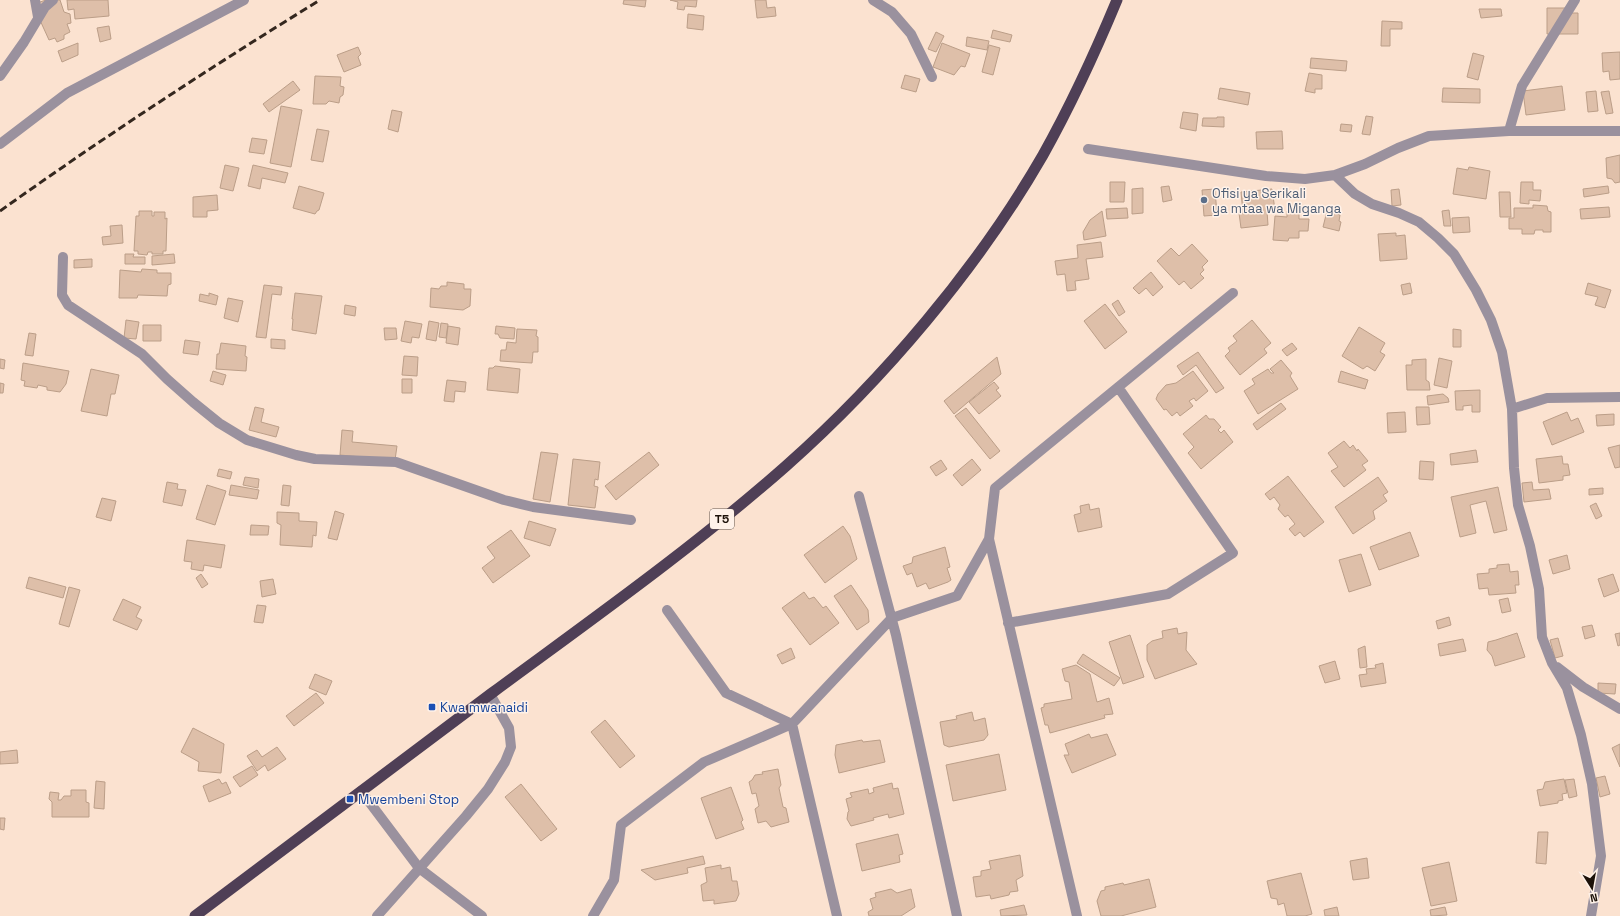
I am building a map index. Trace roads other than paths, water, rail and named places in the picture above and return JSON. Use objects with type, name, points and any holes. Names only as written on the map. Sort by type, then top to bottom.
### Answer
[{"type":"highway","name":"T5","points":[[195,916],[718,523],[786,465],[842,413],[893,359],[951,290],[994,232],[1043,156],[1090,64],[1117,0]]},
{"type":"street","points":[[35,0],[38,17]]},
{"type":"street","points":[[0,76],[24,42],[38,17],[45,7],[53,0]]},
{"type":"street","points":[[0,144],[67,93],[244,0]]},
{"type":"street","points":[[873,0],[892,12],[911,34],[932,77]]},
{"type":"street","points":[[1509,131],[1522,86],[1575,0]]},
{"type":"street","points":[[1088,149],[1266,176],[1304,179],[1335,176],[1429,136],[1509,131],[1620,131]]},
{"type":"street","points":[[1335,176],[1355,194],[1372,204],[1399,213],[1418,222],[1438,238],[1454,254],[1476,290],[1491,320],[1502,352],[1512,410],[1514,468],[1518,505],[1530,546],[1539,589],[1542,637],[1552,663],[1567,688],[1581,735],[1592,784],[1601,856],[1591,916]]},
{"type":"street","points":[[63,257],[62,295],[68,306],[142,354],[167,379],[198,406],[220,423],[247,440],[296,456],[315,459],[396,462],[504,500],[532,507],[631,520]]},
{"type":"street","points":[[593,916],[614,880],[621,825],[704,762],[792,724],[892,618],[957,596],[988,539],[995,488],[1233,293]]},
{"type":"street","points":[[1008,623],[1168,594],[1233,553],[1118,387]]},
{"type":"street","points":[[1512,410],[1547,398],[1620,397]]},
{"type":"street","points":[[859,496],[892,618],[957,916]]},
{"type":"street","points":[[988,539],[1076,916]]},
{"type":"street","points":[[667,610],[726,693],[792,724]]},
{"type":"street","points":[[1552,663],[1583,687],[1620,708]]},
{"type":"street","points":[[377,916],[471,810],[505,762],[511,747],[509,728],[490,694]]},
{"type":"street","points":[[792,724],[837,916]]},
{"type":"street","points":[[361,791],[419,868],[482,916]]},
{"type":"railway","points":[[0,211],[158,103],[320,0]]},
{"type":"place","name":"Ofisi ya Serikali ya mtaa wa Miganga","points":[[1204,200]]},
{"type":"place","name":"Kwa mwanaidi","points":[[432,707]]},
{"type":"place","name":"Mwembeni Stop","points":[[350,799]]}]
